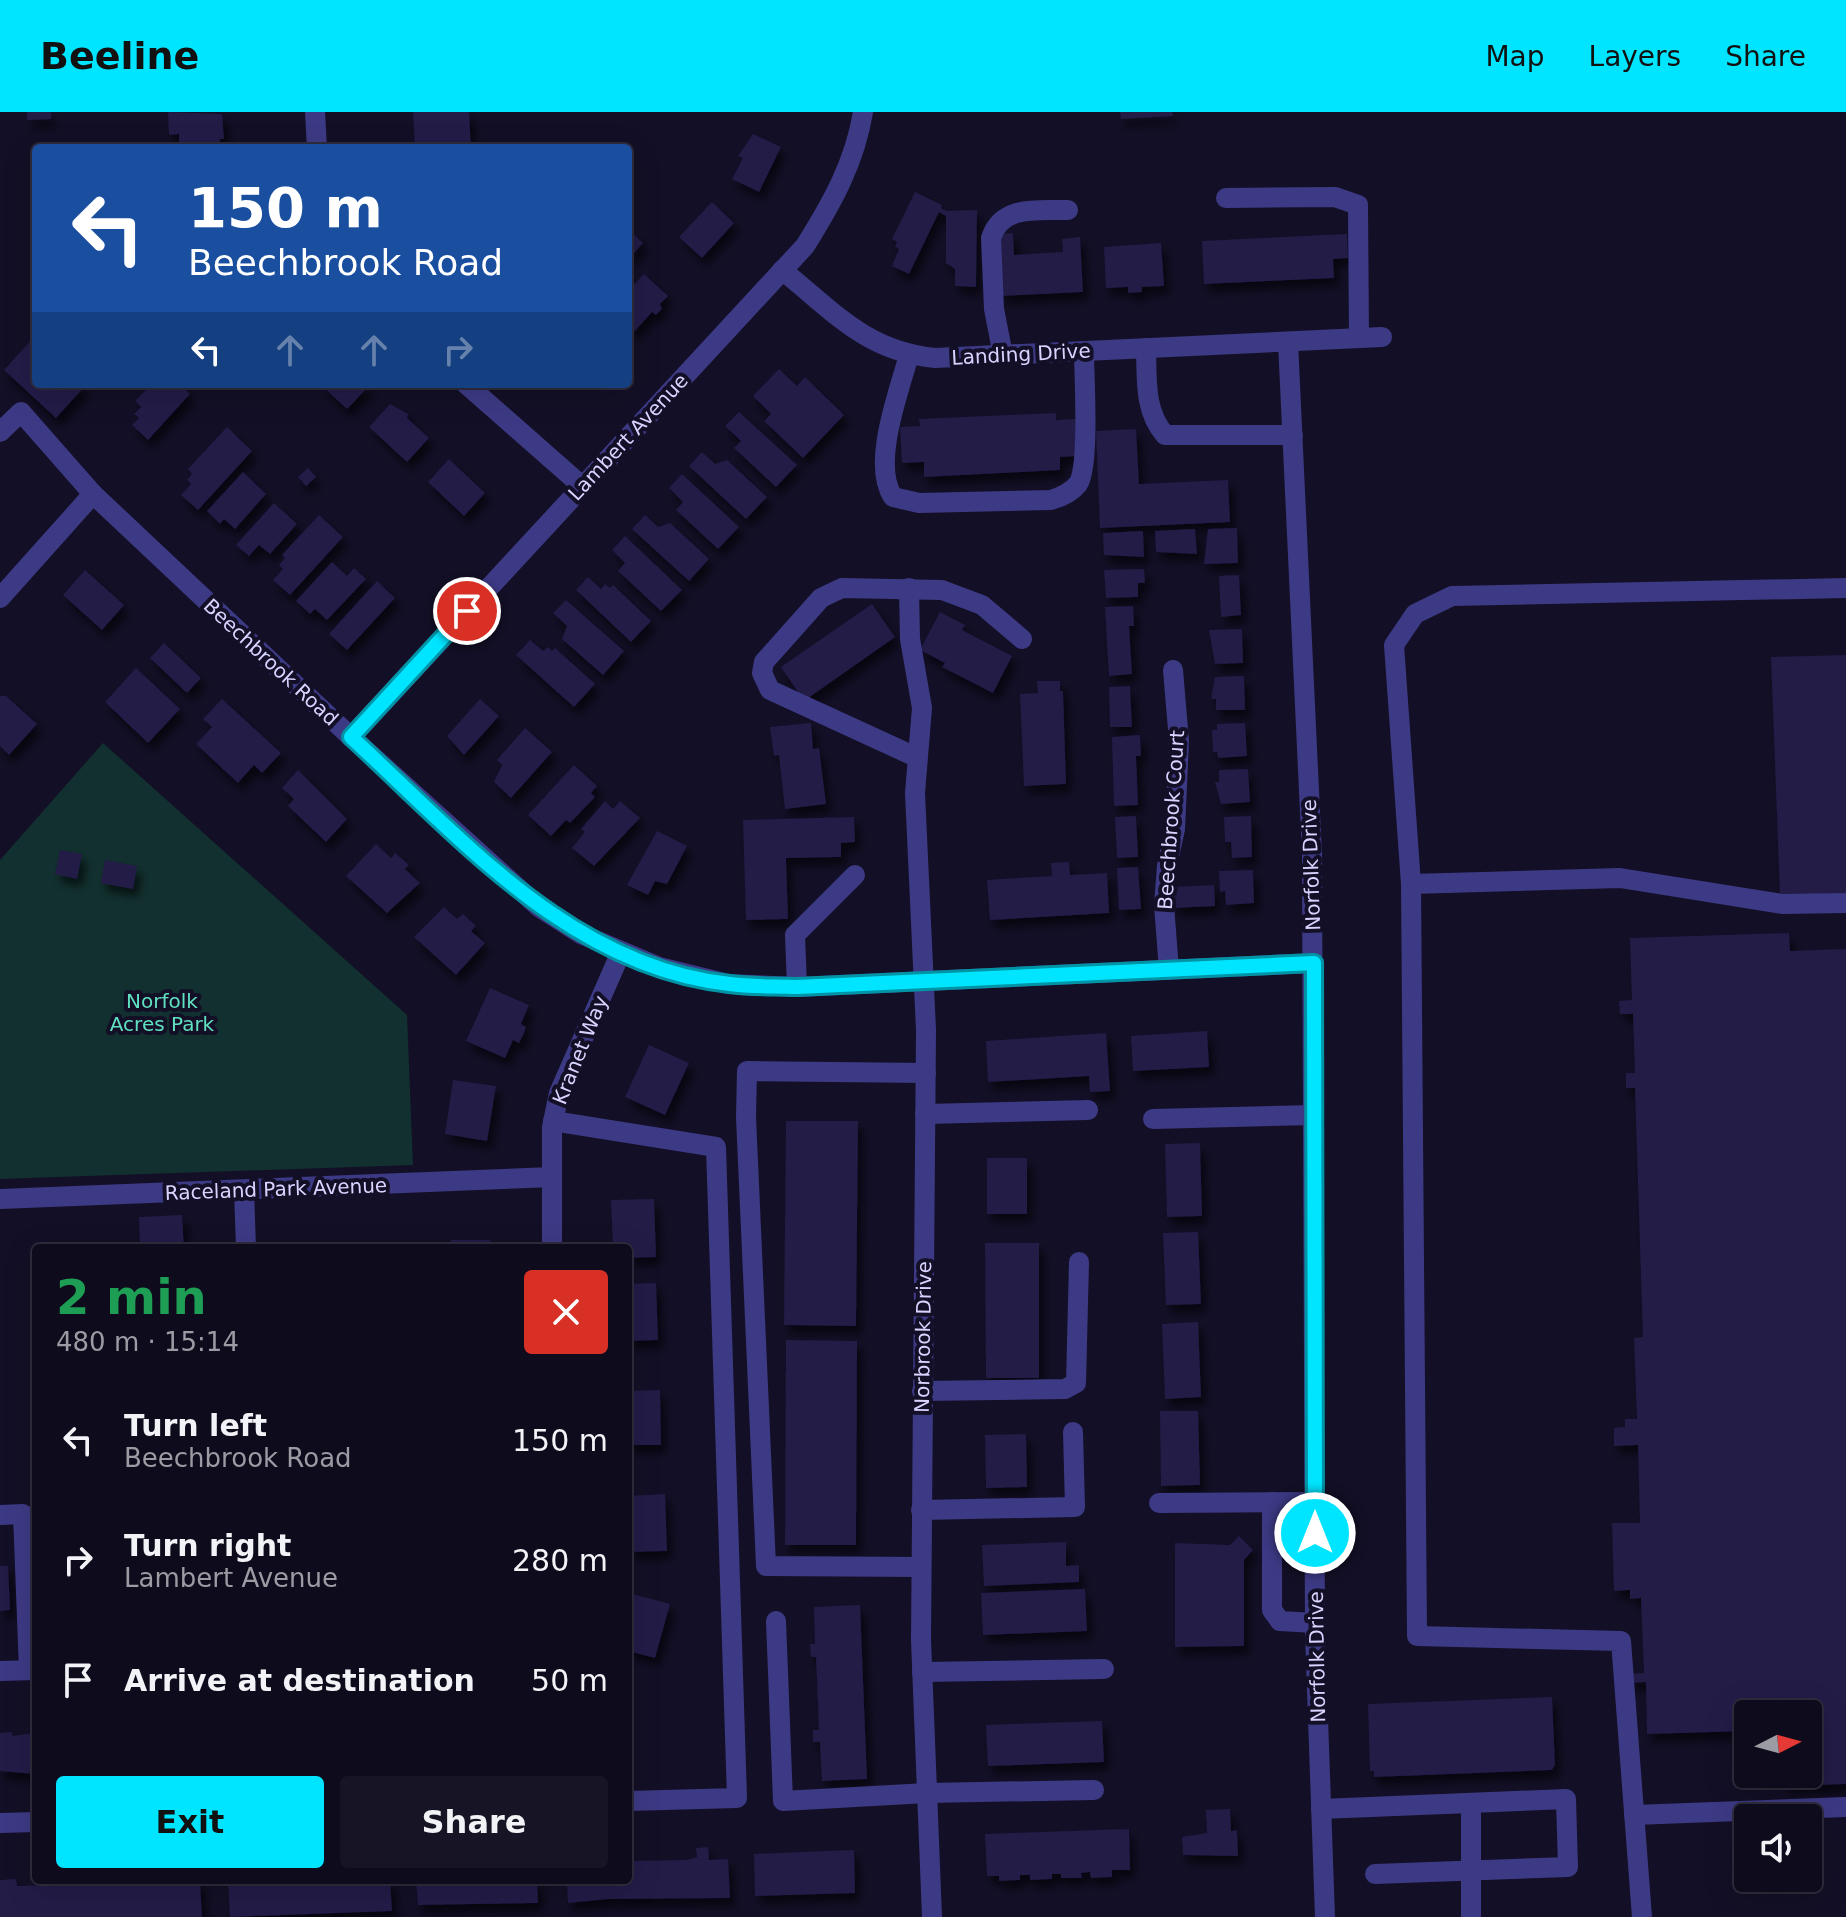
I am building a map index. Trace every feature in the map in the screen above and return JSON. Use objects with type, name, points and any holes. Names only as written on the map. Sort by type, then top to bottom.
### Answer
[{"type":"street","points":[[315,112],[317,144]]},
{"type":"street","name":"Lambert Avenue","points":[[351,737],[805,246],[833,200],[852,160],[863,112]]},
{"type":"street","points":[[1226,198],[1335,197],[1358,205],[1359,338]]},
{"type":"street","points":[[1003,355],[994,309],[991,238],[994,227],[1005,216],[1017,212],[1068,210]]},
{"type":"street","name":"Landing Drive","points":[[782,270],[867,339],[909,355],[935,358],[1382,337]]},
{"type":"street","name":"Norfolk Drive","points":[[1288,342],[1314,963],[1315,1623],[1325,1917]]},
{"type":"street","points":[[1146,348],[1148,398],[1154,422],[1165,435],[1293,435]]},
{"type":"street","points":[[909,355],[889,431],[883,473],[893,497],[902,501],[1051,500],[1062,497],[1078,483],[1084,456],[1084,351]]},
{"type":"street","points":[[471,388],[582,486]]},
{"type":"street","name":"Beechbrook Road","points":[[0,432],[21,412],[93,494],[351,737],[539,907],[581,934],[621,952],[659,967],[728,984],[797,987],[1314,963]]},
{"type":"street","points":[[0,598],[93,494]]},
{"type":"street","points":[[916,757],[770,690],[762,673],[764,662],[821,598],[842,588],[942,590],[982,605],[1022,639]]},
{"type":"street","name":"Norbrook Drive","points":[[909,588],[910,639],[922,708],[916,757],[926,1073],[920,1567],[932,1917]]},
{"type":"street","points":[[1642,1917],[1621,1641],[1417,1636],[1411,884],[1394,645],[1415,614],[1452,596],[1846,588]]},
{"type":"street","name":"Beechbrook Court","points":[[1169,970],[1164,905],[1167,866],[1175,829],[1179,741],[1173,670]]},
{"type":"street","points":[[797,987],[795,935],[855,875]]},
{"type":"street","points":[[1411,884],[1620,878],[1782,904],[1846,903]]},
{"type":"street","name":"Kranet Way","points":[[552,1244],[553,1121],[559,1093],[621,952]]},
{"type":"street","points":[[920,1567],[766,1566],[746,1117],[747,1071],[926,1073]]},
{"type":"street","points":[[925,1114],[1088,1110]]},
{"type":"street","points":[[1153,1119],[1314,1115]]},
{"type":"street","points":[[553,1121],[716,1147],[737,1798],[632,1801]]},
{"type":"street","name":"Raceland Park Avenue","points":[[0,1199],[552,1177]]},
{"type":"street","points":[[244,1190],[246,1244]]},
{"type":"street","points":[[922,1391],[1065,1389],[1076,1383],[1079,1262]]},
{"type":"street","points":[[921,1510],[1075,1507],[1073,1432]]},
{"type":"street","points":[[1272,1502],[1272,1610],[1280,1621],[1315,1623]]},
{"type":"street","points":[[1159,1503],[1315,1502]]},
{"type":"street","points":[[0,1515],[23,1514],[32,1654]]},
{"type":"street","points":[[776,1621],[783,1801],[927,1793],[1094,1790]]},
{"type":"street","points":[[922,1672],[1104,1669]]},
{"type":"street","points":[[0,1671],[32,1670]]},
{"type":"street","points":[[1321,1809],[1566,1799],[1568,1867],[1375,1874]]},
{"type":"street","points":[[1471,1803],[1471,1917]]},
{"type":"street","points":[[1634,1815],[1846,1807]]},
{"type":"street","points":[[0,1823],[32,1822]]},
{"type":"green space","name":"Norfolk Acres Park","points":[[103,743],[407,1015],[413,1165],[0,1179],[0,860]]},
{"type":"building","points":[[27,112],[51,112],[51,119],[27,120]]},
{"type":"building","points":[[168,112],[222,114],[224,139],[220,139],[220,144],[179,144],[179,134],[169,135]]},
{"type":"building","points":[[413,112],[469,112],[471,144],[415,144]]},
{"type":"building","points":[[1120,112],[1172,112],[1173,116],[1121,119]]},
{"type":"building","points":[[753,134],[781,147],[759,192],[732,179],[743,158],[738,156]]},
{"type":"building","points":[[915,192],[942,205],[941,208],[947,211],[977,210],[976,287],[955,286],[955,269],[946,263],[946,216],[939,212],[909,274],[892,266],[899,249],[892,239]]},
{"type":"building","points":[[712,202],[734,223],[702,258],[679,237]]},
{"type":"building","points":[[632,233],[643,243],[632,255]]},
{"type":"building","points":[[1013,233],[1014,255],[1063,252],[1062,239],[1080,237],[1083,292],[1000,296],[997,234]]},
{"type":"building","points":[[1347,234],[1348,258],[1333,259],[1334,278],[1204,284],[1202,241]]},
{"type":"building","points":[[1161,243],[1164,286],[1142,287],[1142,292],[1128,293],[1128,287],[1106,288],[1104,247]]},
{"type":"building","points":[[644,274],[668,296],[660,304],[662,309],[656,315],[652,312],[634,332],[632,330],[632,287]]},
{"type":"building","points":[[32,339],[32,388],[83,388],[56,418],[4,370]]},
{"type":"building","points":[[779,369],[797,386],[805,377],[844,415],[803,458],[764,421],[771,414],[753,396]]},
{"type":"building","points":[[148,388],[184,388],[190,394],[148,440],[132,425],[139,418],[134,414],[141,407],[135,401]]},
{"type":"building","points":[[324,388],[367,388],[347,409]]},
{"type":"building","points":[[390,404],[408,414],[407,418],[429,438],[407,462],[369,427]]},
{"type":"building","points":[[739,412],[797,465],[776,487],[734,448],[741,441],[725,426]]},
{"type":"building","points":[[1056,413],[1056,420],[1075,419],[1077,456],[1060,457],[1060,470],[924,477],[924,462],[902,463],[900,427],[920,426],[919,419]]},
{"type":"building","points":[[227,427],[252,451],[198,510],[181,495],[191,484],[187,480],[192,474],[188,469]]},
{"type":"building","points":[[1136,429],[1139,484],[1228,480],[1230,522],[1100,528],[1096,431]]},
{"type":"building","points":[[702,452],[715,464],[727,460],[767,497],[746,519],[689,466]]},
{"type":"building","points":[[449,459],[485,493],[464,516],[428,482]]},
{"type":"building","points":[[308,468],[316,477],[306,486],[298,477]]},
{"type":"building","points":[[243,472],[266,494],[235,529],[224,519],[220,524],[207,511]]},
{"type":"building","points":[[682,474],[739,527],[718,549],[676,510],[683,502],[669,488]]},
{"type":"building","points":[[274,503],[297,524],[270,554],[259,545],[249,556],[236,545]]},
{"type":"building","points":[[319,515],[343,537],[290,595],[273,580],[283,569],[279,565],[285,558],[282,555]]},
{"type":"building","points":[[645,515],[658,527],[670,523],[709,559],[689,581],[632,529]]},
{"type":"building","points":[[1237,528],[1238,563],[1204,564],[1208,529]]},
{"type":"building","points":[[1195,529],[1197,554],[1156,552],[1155,531]]},
{"type":"building","points":[[1143,531],[1144,557],[1104,555],[1103,533]]},
{"type":"building","points":[[625,536],[682,590],[661,611],[618,571],[625,563],[612,550]]},
{"type":"building","points":[[332,562],[347,576],[354,568],[366,579],[327,620],[315,609],[310,614],[296,601]]},
{"type":"building","points":[[1144,569],[1145,583],[1138,583],[1138,597],[1106,598],[1104,570]]},
{"type":"building","points":[[85,570],[124,605],[102,630],[63,595]]},
{"type":"building","points":[[1239,575],[1241,615],[1221,617],[1219,576]]},
{"type":"building","points":[[588,577],[601,589],[605,584],[610,588],[613,585],[651,621],[631,642],[576,590]]},
{"type":"building","points":[[377,581],[395,598],[347,650],[329,634]]},
{"type":"building","points":[[566,600],[624,651],[603,675],[562,639],[567,626],[553,613]]},
{"type":"building","points":[[872,604],[895,637],[804,701],[781,667]]},
{"type":"building","points":[[1133,606],[1134,626],[1129,626],[1132,674],[1109,676],[1105,607]]},
{"type":"building","points":[[940,612],[965,625],[962,630],[1012,656],[993,693],[942,667],[945,663],[920,650]]},
{"type":"building","points":[[1242,629],[1243,663],[1215,664],[1209,630]]},
{"type":"building","points":[[530,640],[543,651],[548,647],[552,651],[555,648],[595,684],[574,707],[516,655]]},
{"type":"building","points":[[164,643],[201,678],[187,693],[150,658]]},
{"type":"building","points":[[1846,655],[1846,893],[1780,895],[1771,657]]},
{"type":"building","points":[[136,668],[180,709],[148,743],[105,702]]},
{"type":"building","points":[[1244,676],[1245,710],[1216,710],[1216,699],[1211,699],[1215,677]]},
{"type":"building","points":[[1037,681],[1060,681],[1060,691],[1063,691],[1066,784],[1024,786],[1020,694],[1038,693]]},
{"type":"building","points":[[1130,686],[1132,727],[1110,727],[1109,687]]},
{"type":"building","points":[[0,696],[6,696],[37,724],[9,755],[0,746]]},
{"type":"building","points":[[222,699],[281,753],[262,773],[254,765],[238,783],[196,744],[212,727],[203,719]]},
{"type":"building","points":[[480,699],[499,716],[464,755],[447,736]]},
{"type":"building","points":[[811,723],[813,749],[819,748],[826,804],[785,809],[779,755],[774,756],[770,727]]},
{"type":"building","points":[[1245,723],[1247,756],[1218,758],[1217,752],[1213,752],[1212,730],[1217,730],[1217,724]]},
{"type":"building","points":[[525,728],[552,752],[511,798],[494,782],[502,765],[497,760]]},
{"type":"building","points":[[1140,735],[1141,756],[1136,756],[1138,805],[1114,806],[1112,737]]},
{"type":"building","points":[[574,765],[597,786],[591,793],[595,797],[570,823],[566,820],[551,836],[528,815]]},
{"type":"building","points":[[1248,769],[1250,802],[1221,804],[1215,782],[1219,782],[1219,770]]},
{"type":"building","points":[[298,770],[347,819],[326,842],[288,806],[294,799],[282,788]]},
{"type":"building","points":[[605,801],[613,809],[620,801],[640,818],[594,866],[572,848],[585,832],[581,829]]},
{"type":"building","points":[[1136,816],[1138,857],[1117,858],[1115,817]]},
{"type":"building","points":[[1251,816],[1252,857],[1232,858],[1231,842],[1225,842],[1224,817]]},
{"type":"building","points":[[854,817],[855,842],[841,843],[841,857],[786,858],[788,919],[746,920],[743,820]]},
{"type":"building","points":[[657,831],[687,846],[667,884],[655,881],[648,895],[627,885]]},
{"type":"building","points":[[376,844],[391,858],[395,853],[409,865],[405,869],[420,883],[387,913],[346,876]]},
{"type":"building","points":[[60,850],[82,854],[77,879],[55,874]]},
{"type":"building","points":[[105,860],[137,866],[133,889],[101,883]]},
{"type":"building","points":[[1069,862],[1070,875],[1107,873],[1109,913],[990,920],[987,880],[1052,876],[1051,863]]},
{"type":"building","points":[[1138,867],[1141,909],[1119,910],[1117,868]]},
{"type":"building","points":[[1253,870],[1254,903],[1226,905],[1225,891],[1220,892],[1219,871]]},
{"type":"building","points":[[1214,885],[1215,906],[1174,908],[1173,887]]},
{"type":"building","points":[[444,907],[457,919],[463,914],[476,926],[471,931],[485,943],[456,975],[414,937]]},
{"type":"building","points":[[1789,933],[1790,951],[1846,949],[1846,1784],[1822,1785],[1822,1700],[1734,1700],[1734,1731],[1647,1734],[1646,1682],[1627,1683],[1627,1674],[1644,1673],[1641,1598],[1630,1599],[1630,1590],[1614,1591],[1612,1523],[1640,1523],[1638,1445],[1614,1446],[1614,1428],[1625,1427],[1625,1419],[1637,1419],[1634,1338],[1643,1337],[1635,1088],[1626,1088],[1626,1073],[1635,1073],[1633,1014],[1620,1014],[1619,1001],[1632,1000],[1630,938]]},
{"type":"building","points":[[490,988],[529,1005],[521,1024],[526,1027],[524,1033],[519,1043],[513,1040],[505,1058],[466,1041]]},
{"type":"building","points":[[1207,1031],[1209,1067],[1133,1071],[1131,1036]]},
{"type":"building","points":[[1106,1033],[1110,1091],[1090,1092],[1089,1076],[988,1082],[986,1041]]},
{"type":"building","points":[[649,1045],[689,1063],[665,1115],[625,1097]]},
{"type":"building","points":[[453,1080],[496,1086],[487,1141],[445,1134]]},
{"type":"building","points":[[786,1121],[858,1121],[856,1326],[784,1325]]},
{"type":"building","points":[[1200,1143],[1202,1216],[1167,1217],[1165,1144]]},
{"type":"building","points":[[987,1158],[1027,1158],[1027,1214],[987,1214]]},
{"type":"building","points":[[654,1199],[656,1257],[632,1258],[632,1244],[613,1244],[611,1200]]},
{"type":"building","points":[[182,1215],[184,1244],[140,1244],[139,1217]]},
{"type":"building","points":[[1198,1232],[1201,1304],[1166,1305],[1163,1233]]},
{"type":"building","points":[[451,1240],[490,1240],[490,1244],[451,1244]]},
{"type":"building","points":[[985,1243],[1039,1243],[1039,1378],[986,1378]]},
{"type":"building","points":[[656,1283],[658,1340],[632,1341],[632,1284]]},
{"type":"building","points":[[1198,1322],[1201,1397],[1165,1399],[1162,1324]]},
{"type":"building","points":[[786,1340],[857,1341],[856,1545],[785,1545]]},
{"type":"building","points":[[660,1390],[661,1445],[632,1445],[632,1391]]},
{"type":"building","points":[[1160,1411],[1198,1411],[1200,1485],[1161,1486]]},
{"type":"building","points":[[1026,1434],[1027,1487],[986,1488],[985,1435]]},
{"type":"building","points":[[665,1494],[667,1551],[632,1552],[632,1496]]},
{"type":"building","points":[[1239,1536],[1253,1550],[1244,1560],[1244,1646],[1175,1647],[1175,1543],[1230,1545]]},
{"type":"building","points":[[1066,1542],[1066,1566],[1079,1565],[1079,1582],[984,1586],[982,1545]]},
{"type":"building","points":[[0,1566],[8,1566],[10,1610],[0,1611]]},
{"type":"building","points":[[1085,1589],[1087,1631],[983,1635],[981,1593]]},
{"type":"building","points":[[632,1594],[670,1604],[655,1658],[632,1652]]},
{"type":"building","points":[[860,1605],[867,1779],[822,1781],[820,1742],[813,1742],[813,1730],[819,1730],[816,1657],[811,1657],[810,1644],[815,1644],[814,1607]]},
{"type":"building","points":[[1552,1697],[1555,1765],[1552,1770],[1374,1777],[1374,1771],[1370,1771],[1368,1704]]},
{"type":"building","points":[[1102,1721],[1104,1762],[988,1766],[986,1725]]},
{"type":"building","points":[[12,1732],[12,1736],[32,1734],[32,1774],[0,1771],[0,1733]]},
{"type":"building","points":[[1230,1809],[1231,1831],[1237,1830],[1238,1856],[1183,1855],[1182,1837],[1207,1833],[1206,1810]]},
{"type":"building","points":[[1129,1829],[1130,1870],[1112,1870],[1112,1877],[1091,1878],[1090,1872],[1081,1873],[1082,1878],[1061,1878],[1061,1874],[1052,1874],[1052,1879],[1030,1880],[1030,1875],[1020,1875],[1020,1880],[999,1881],[999,1876],[987,1876],[985,1834]]},
{"type":"building","points":[[708,1847],[709,1860],[728,1859],[730,1898],[608,1899],[568,1903],[567,1884],[632,1884],[632,1861],[687,1860],[697,1857],[696,1848]]},
{"type":"building","points":[[854,1850],[855,1893],[755,1896],[754,1854]]},
{"type":"building","points":[[16,1879],[17,1886],[200,1884],[202,1917],[0,1917],[0,1880]]},
{"type":"building","points":[[228,1884],[390,1884],[392,1911],[230,1917]]},
{"type":"building","points":[[416,1884],[537,1884],[538,1903],[418,1905]]},
{"type":"route","points":[[467,611],[351,737],[539,907],[581,934],[621,952],[659,967],[728,984],[797,987],[1314,963],[1315,1533]]}]
